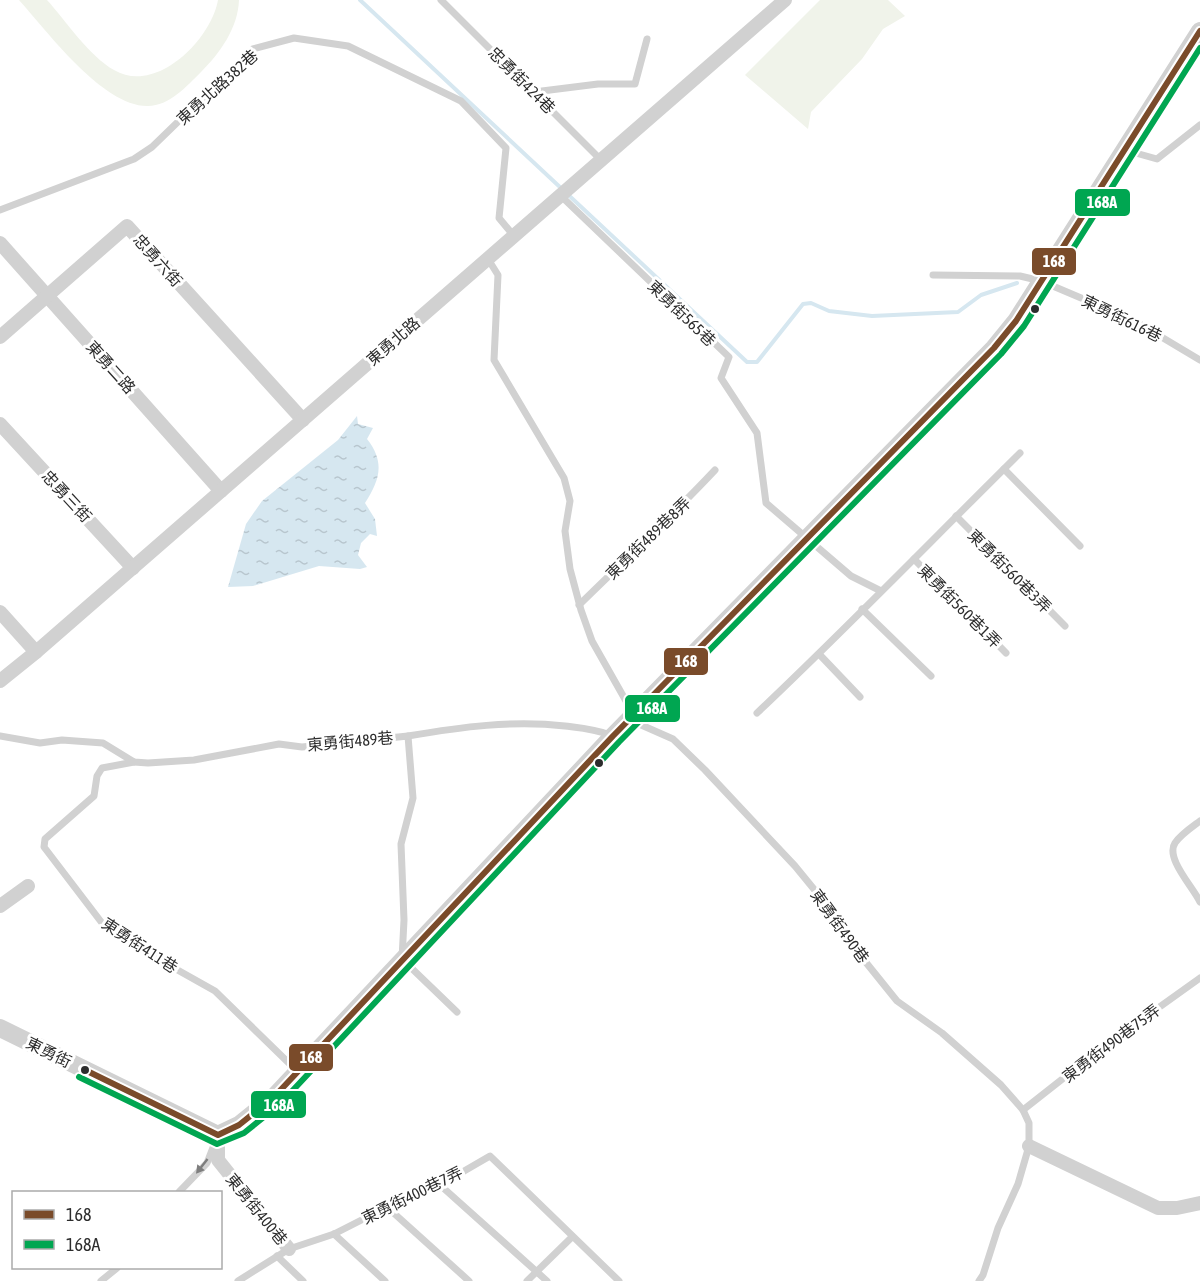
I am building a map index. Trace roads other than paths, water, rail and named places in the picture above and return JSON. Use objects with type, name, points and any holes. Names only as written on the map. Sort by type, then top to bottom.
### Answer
[{"type":"street","name":"東勇北路","points":[[0,681],[785,0]]},
{"type":"street","points":[[218,1135],[249,1118],[274,1097],[613,735],[994,348],[1016,321],[1200,31]]},
{"type":"street","name":"忠勇六街","points":[[0,337],[127,226],[303,420]]},
{"type":"street","name":"東勇二路","points":[[0,243],[221,491]]},
{"type":"street","name":"忠勇三街","points":[[0,424],[133,568]]},
{"type":"street","points":[[0,612],[36,652]]},
{"type":"street","points":[[0,906],[28,886]]},
{"type":"street","name":"東勇街","points":[[0,1028],[218,1135]]},
{"type":"street","name":"東勇街400巷","points":[[218,1135],[218,1160],[289,1249]]},
{"type":"street","points":[[1029,1146],[1158,1208],[1177,1209],[1200,1203]]},
{"type":"lane","name":"忠勇街424巷","points":[[441,0],[601,160]]},
{"type":"lane","name":"東勇北路382巷","points":[[0,210],[134,159],[152,147],[253,49],[294,38],[348,46],[461,100],[506,148],[499,218],[514,236]]},
{"type":"lane","points":[[534,92],[598,84],[635,84],[647,39]]},
{"type":"lane","points":[[1124,150],[1156,159],[1200,125]]},
{"type":"lane","name":"東勇街565巷","points":[[565,192],[729,357],[721,378],[757,433],[766,502],[807,539]]},
{"type":"lane","points":[[488,259],[498,274],[494,360],[564,478],[570,501],[565,531],[570,569],[579,605],[592,641],[634,714]]},
{"type":"lane","name":"東勇街616巷","points":[[933,275],[1020,276],[1041,281],[1133,320],[1200,360]]},
{"type":"lane","points":[[757,713],[1020,453]]},
{"type":"lane","points":[[1004,469],[1080,546]]},
{"type":"lane","name":"東勇街489巷8弄","points":[[579,605],[670,518],[715,470]]},
{"type":"lane","name":"東勇街560巷3弄","points":[[956,516],[1065,626]]},
{"type":"lane","points":[[807,539],[851,576],[881,591]]},
{"type":"lane","name":"東勇街560巷1弄","points":[[914,559],[1006,653]]},
{"type":"lane","points":[[862,609],[931,676]]},
{"type":"lane","points":[[819,654],[860,697]]},
{"type":"lane","name":"東勇街490巷","points":[[634,714],[639,724],[673,739],[795,866],[831,910],[864,960],[897,1001],[942,1033],[1000,1085],[1023,1110]]},
{"type":"lane","points":[[408,736],[469,726],[534,723],[597,730],[613,735]]},
{"type":"lane","points":[[0,736],[40,743],[62,740],[103,743],[134,762]]},
{"type":"lane","name":"東勇街489巷","points":[[134,762],[160,763],[194,760],[279,744],[302,747],[408,736],[412,798],[401,844],[404,920],[402,959]]},
{"type":"lane","name":"東勇街411巷","points":[[134,762],[102,768],[97,776],[94,796],[45,839],[44,847],[102,923],[125,935],[158,959],[215,991],[297,1071]]},
{"type":"lane","points":[[1200,821],[1175,842],[1172,850],[1177,866],[1200,902]]},
{"type":"lane","points":[[402,959],[457,1012]]},
{"type":"lane","name":"東勇街490巷75弄","points":[[1023,1110],[1200,978]]},
{"type":"lane","points":[[979,1281],[998,1228],[1018,1185],[1029,1146],[1029,1123],[1023,1110]]},
{"type":"lane","points":[[180,1191],[207,1163],[218,1135]]},
{"type":"lane","name":"東勇街400巷7弄","points":[[238,1281],[289,1249],[334,1234],[387,1207],[440,1185],[490,1156],[619,1281]]},
{"type":"lane","points":[[440,1185],[546,1281]]},
{"type":"lane","points":[[387,1207],[469,1281]]},
{"type":"lane","points":[[334,1234],[385,1281]]},
{"type":"lane","points":[[527,1281],[572,1237]]},
{"type":"lane","name":"東勇街400巷","points":[[277,1256],[303,1281]]},
{"type":"lane","points":[[101,1281],[116,1269]]},
{"type":"water","points":[[357,416],[358,424],[373,428],[367,439],[377,456],[378,464],[377,479],[365,503],[375,519],[377,536],[370,534],[361,543],[358,555],[367,567],[360,569],[319,566],[253,586],[228,587],[246,524],[262,501],[338,440]]},
{"type":"waterway","points":[[360,0],[747,362],[757,362],[803,304],[811,303],[829,311],[872,316],[958,312],[981,295],[1017,283]]}]
